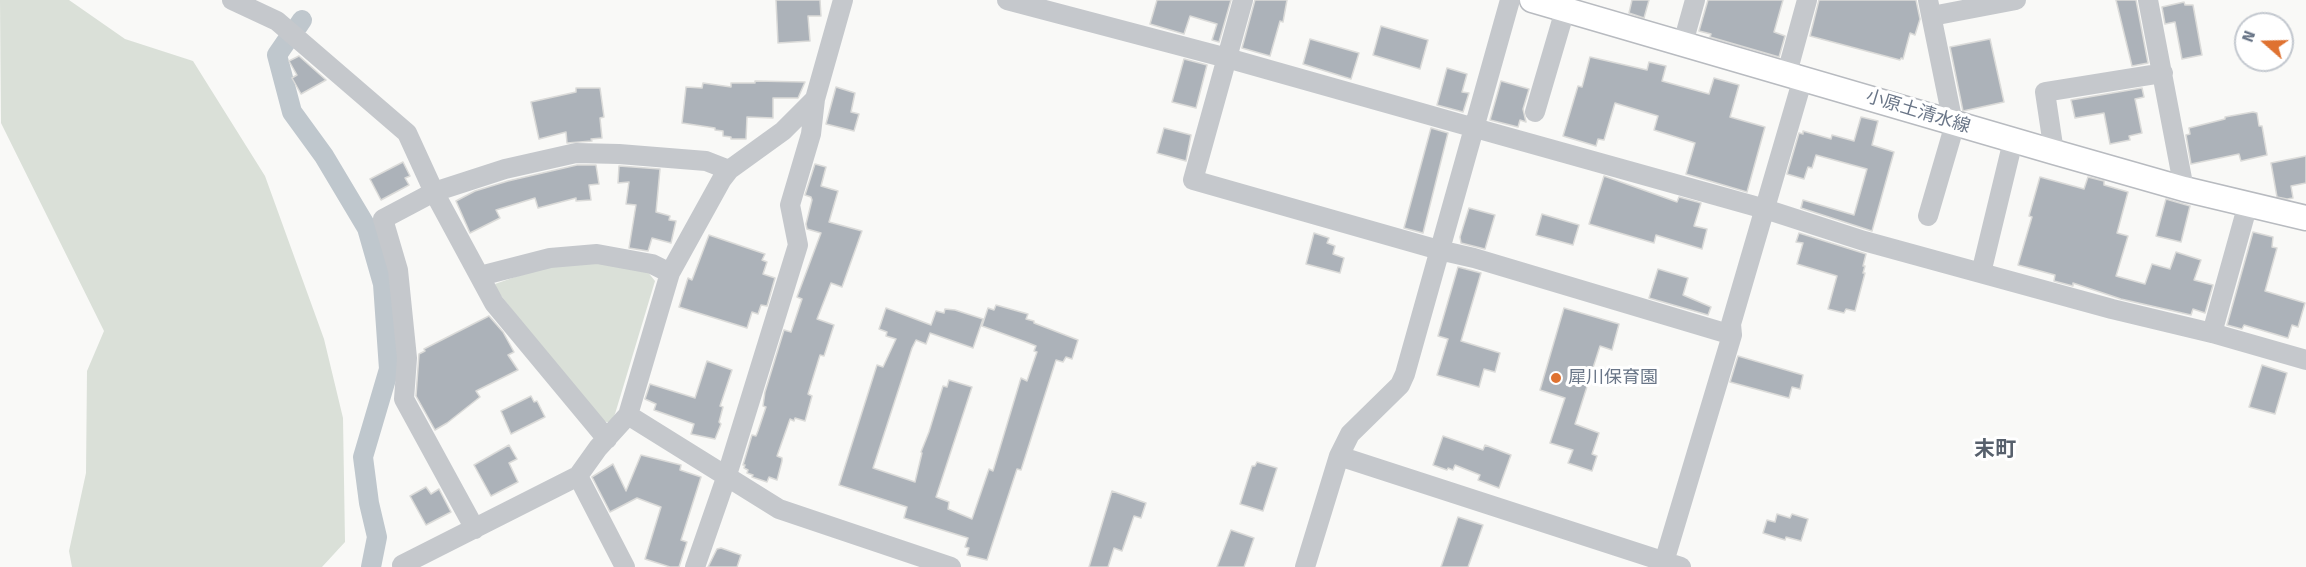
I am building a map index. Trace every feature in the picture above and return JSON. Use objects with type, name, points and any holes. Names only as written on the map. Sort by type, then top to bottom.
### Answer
[{"type":"main road","name":"小原土清水線","points":[[1532,0],[1567,7],[2013,141],[2184,189],[2306,218]]},
{"type":"street","points":[[232,0],[277,21],[407,133],[434,192],[494,303],[607,439]]},
{"type":"street","points":[[696,567],[798,245],[790,205],[811,134],[815,99],[843,0]]},
{"type":"street","points":[[1007,0],[1227,58],[1765,209],[1864,241],[2306,360]]},
{"type":"street","points":[[1243,0],[1193,180],[1438,250],[1474,258],[1732,335]]},
{"type":"street","points":[[1305,567],[1339,456],[1350,435],[1400,385],[1405,374],[1510,0]]},
{"type":"street","points":[[1683,43],[1695,0]]},
{"type":"street","points":[[1339,456],[1672,564],[1732,335],[1731,324],[1765,209],[1795,76],[1807,0]]},
{"type":"street","points":[[1928,216],[1952,134],[1953,123],[1930,8],[2016,0]]},
{"type":"street","points":[[2148,0],[2184,189]]},
{"type":"street","points":[[1535,112],[1567,7]]},
{"type":"street","points":[[2054,152],[2045,92],[2163,73]]},
{"type":"street","points":[[402,566],[578,476],[628,415],[670,273],[722,179],[729,171],[783,131],[815,99]]},
{"type":"street","points":[[1981,273],[2013,141]]},
{"type":"street","points":[[475,529],[404,399],[407,358],[398,270],[382,219],[434,192],[504,170],[576,153],[706,161],[729,171]]},
{"type":"street","points":[[2212,333],[2248,204]]},
{"type":"street","points":[[480,276],[550,258],[597,254],[652,264],[670,273]]},
{"type":"street","points":[[628,415],[779,509],[951,567]]},
{"type":"street","points":[[578,476],[625,567]]},
{"type":"shaded area","points":[[0,0],[69,0],[125,39],[193,61],[265,176],[324,339],[343,418],[345,542],[322,567],[72,567],[69,551],[86,473],[87,371],[104,331],[1,123]]},
{"type":"shaded area","points":[[600,261],[647,271],[655,281],[615,414],[610,423],[600,420],[498,292],[495,284],[555,263]]},
{"type":"building","points":[[776,0],[820,0],[821,16],[808,16],[810,41],[778,43]]},
{"type":"building","points":[[1157,0],[1231,0],[1219,42],[1212,40],[1217,24],[1190,16],[1184,34],[1150,24]]},
{"type":"building","points":[[1255,0],[1287,0],[1283,22],[1280,21],[1270,56],[1242,48]]},
{"type":"building","points":[[1632,0],[1649,0],[1644,18],[1629,13]]},
{"type":"building","points":[[1708,0],[1783,0],[1774,32],[1785,36],[1779,57],[1710,37],[1711,34],[1699,31]]},
{"type":"building","points":[[1819,0],[1916,0],[1920,19],[1915,35],[1910,33],[1903,59],[1900,60],[1810,36]]},
{"type":"building","points":[[2116,0],[2136,0],[2148,63],[2132,66]]},
{"type":"building","points":[[2184,2],[2185,5],[2193,5],[2202,55],[2182,59],[2175,22],[2165,24],[2162,7]]},
{"type":"building","points":[[1381,26],[1428,40],[1420,69],[1373,55]]},
{"type":"building","points":[[1310,39],[1359,53],[1351,79],[1303,64]]},
{"type":"building","points":[[1990,39],[2004,102],[1963,111],[1950,47]]},
{"type":"building","points":[[299,56],[326,80],[301,94],[292,78],[297,75],[289,61]]},
{"type":"building","points":[[1590,57],[1647,70],[1649,62],[1666,66],[1662,81],[1709,94],[1714,78],[1739,85],[1730,117],[1765,127],[1747,192],[1686,174],[1695,143],[1654,130],[1658,116],[1615,103],[1604,140],[1598,139],[1596,146],[1563,136],[1578,86],[1582,87]]},
{"type":"building","points":[[1184,59],[1207,65],[1196,108],[1172,102]]},
{"type":"building","points":[[1447,68],[1467,74],[1462,92],[1469,93],[1463,112],[1437,105]]},
{"type":"building","points":[[755,81],[805,82],[798,98],[773,98],[773,118],[747,117],[746,139],[731,139],[731,137],[723,136],[723,131],[715,130],[715,128],[682,123],[686,87],[702,88],[703,83],[731,87],[731,83],[755,83]]},
{"type":"building","points":[[1501,81],[1529,89],[1523,109],[1526,122],[1520,120],[1518,127],[1490,120]]},
{"type":"building","points":[[836,87],[855,93],[851,112],[859,114],[854,131],[826,124]]},
{"type":"building","points":[[576,88],[600,88],[604,117],[600,118],[602,138],[567,143],[566,132],[539,139],[531,102],[576,92]]},
{"type":"building","points":[[2142,88],[2144,97],[2135,99],[2142,133],[2129,136],[2130,140],[2110,144],[2104,113],[2075,118],[2071,100]]},
{"type":"building","points":[[2257,113],[2259,126],[2262,126],[2267,155],[2241,161],[2239,154],[2191,164],[2186,135],[2190,134],[2189,128],[2225,119],[2225,117]]},
{"type":"building","points":[[1861,117],[1878,121],[1872,145],[1894,152],[1872,231],[1801,208],[1803,200],[1854,215],[1867,169],[1816,155],[1812,168],[1808,167],[1804,179],[1787,174],[1799,133],[1803,134],[1803,131],[1831,139],[1832,135],[1854,141]]},
{"type":"building","points":[[1164,128],[1191,135],[1186,161],[1157,153]]},
{"type":"building","points":[[1431,128],[1448,133],[1423,233],[1404,228]]},
{"type":"building","points":[[2306,156],[2306,183],[2291,186],[2293,198],[2277,197],[2271,163]]},
{"type":"building","points":[[403,162],[410,176],[405,178],[409,185],[381,200],[370,179]]},
{"type":"building","points":[[815,164],[826,167],[821,186],[838,191],[829,222],[862,231],[842,287],[831,283],[817,319],[834,325],[824,356],[820,355],[808,394],[812,396],[805,421],[790,419],[777,456],[782,458],[782,461],[777,480],[769,477],[767,482],[752,477],[753,475],[747,473],[748,470],[743,465],[752,435],[756,436],[766,407],[763,406],[765,392],[784,330],[791,332],[802,299],[797,297],[821,233],[807,229],[806,224],[812,200],[811,197],[805,195]]},
{"type":"building","points":[[577,165],[596,165],[599,184],[589,185],[591,200],[576,201],[576,198],[538,208],[535,198],[496,210],[500,218],[470,233],[456,201],[475,191],[508,181]]},
{"type":"building","points":[[619,166],[660,169],[656,212],[670,216],[669,220],[676,221],[671,243],[652,238],[648,251],[629,248],[636,205],[626,204],[629,182],[618,183]]},
{"type":"building","points":[[1604,176],[1677,202],[1679,197],[1701,203],[1694,226],[1707,229],[1702,249],[1656,235],[1654,243],[1589,224]]},
{"type":"building","points":[[2040,177],[2084,189],[2088,177],[2104,181],[2104,185],[2128,192],[2117,233],[2128,236],[2116,276],[2145,284],[2152,264],[2170,269],[2176,252],[2201,260],[2194,280],[2213,285],[2205,313],[2193,309],[2191,315],[2121,299],[2073,283],[2073,286],[2054,281],[2055,275],[2018,265],[2032,217],[2029,216]]},
{"type":"building","points":[[2166,199],[2190,206],[2181,242],[2156,236]]},
{"type":"building","points":[[1469,208],[1495,215],[1485,249],[1461,243],[1460,237]]},
{"type":"building","points":[[1542,214],[1579,225],[1573,245],[1536,235]]},
{"type":"building","points":[[2253,232],[2273,237],[2272,247],[2277,248],[2265,291],[2305,303],[2298,327],[2292,325],[2288,338],[2244,325],[2242,329],[2227,325]]},
{"type":"building","points":[[1314,233],[1329,238],[1327,243],[1335,246],[1333,254],[1344,258],[1340,273],[1306,264]]},
{"type":"building","points":[[1799,233],[1866,254],[1863,266],[1865,266],[1863,273],[1865,273],[1855,311],[1846,309],[1844,313],[1828,309],[1837,276],[1797,264],[1803,243],[1796,242]]},
{"type":"building","points":[[709,235],[765,254],[762,260],[767,262],[763,274],[775,278],[767,306],[761,305],[758,314],[752,312],[747,328],[679,307],[688,278],[692,280]]},
{"type":"building","points":[[1458,267],[1481,273],[1461,341],[1500,353],[1495,372],[1484,369],[1479,387],[1437,375],[1448,339],[1438,336]]},
{"type":"building","points":[[1658,269],[1688,278],[1683,295],[1711,307],[1708,315],[1649,298]]},
{"type":"building","points":[[996,305],[1028,314],[1026,319],[1078,340],[1072,359],[1066,357],[1063,362],[1056,360],[1021,470],[1017,469],[987,560],[967,555],[969,548],[965,547],[968,538],[904,518],[907,507],[839,485],[877,365],[883,367],[896,339],[886,336],[887,332],[879,329],[886,308],[931,325],[936,311],[944,313],[945,309],[955,310],[983,319],[973,348],[930,333],[926,344],[916,340],[873,468],[915,482],[921,452],[943,386],[947,387],[949,380],[972,387],[936,497],[949,502],[948,509],[972,519],[989,469],[993,471],[1021,378],[1027,381],[1037,352],[1034,351],[1036,346],[982,326],[988,308],[994,310]]},
{"type":"building","points":[[1564,308],[1619,324],[1612,350],[1600,346],[1575,424],[1599,433],[1592,454],[1597,456],[1592,471],[1568,463],[1573,450],[1550,443],[1565,398],[1540,390]]},
{"type":"building","points":[[489,316],[503,332],[514,352],[508,355],[518,370],[476,391],[480,397],[435,430],[416,396],[419,354],[425,351],[424,349]]},
{"type":"building","points":[[1738,356],[1803,375],[1800,389],[1792,387],[1789,398],[1730,382]]},
{"type":"building","points":[[707,361],[732,370],[720,406],[723,407],[719,422],[721,424],[715,439],[691,434],[694,424],[654,410],[656,404],[645,399],[650,384],[695,398]]},
{"type":"building","points":[[2262,365],[2287,373],[2275,414],[2249,407]]},
{"type":"building","points":[[531,396],[534,402],[537,401],[545,417],[511,434],[501,411]]},
{"type":"building","points":[[1443,436],[1483,450],[1485,445],[1511,455],[1499,488],[1478,480],[1480,475],[1455,465],[1453,470],[1448,468],[1447,470],[1433,465]]},
{"type":"building","points":[[509,445],[517,459],[509,463],[518,482],[491,496],[474,465]]},
{"type":"building","points":[[641,455],[681,465],[680,470],[701,477],[681,540],[687,542],[679,567],[670,567],[645,559],[661,507],[637,498],[610,512],[592,477],[613,464],[626,491]]},
{"type":"building","points":[[1257,462],[1277,468],[1263,511],[1240,504],[1252,466],[1255,466]]},
{"type":"building","points":[[426,487],[431,494],[439,489],[451,512],[426,525],[410,496]]},
{"type":"building","points":[[1112,491],[1146,503],[1141,518],[1134,516],[1122,551],[1114,548],[1108,567],[1089,567]]},
{"type":"building","points":[[1777,514],[1790,518],[1792,514],[1808,519],[1801,541],[1786,537],[1785,540],[1763,533],[1767,520],[1775,522]]},
{"type":"building","points":[[1458,517],[1483,525],[1468,567],[1441,567]]},
{"type":"building","points":[[1231,530],[1254,538],[1244,567],[1217,567]]},
{"type":"building","points":[[721,548],[741,555],[737,567],[708,567],[717,549]]},
{"type":"waterway","points":[[298,26],[302,20]]},
{"type":"waterway","points":[[288,39],[277,55],[292,112],[324,156],[367,228],[383,284],[389,369],[363,457],[369,503],[377,537],[371,567]]},
{"type":"place","name":"犀川保育園","points":[[1556,378]]},
{"type":"district","name":"末町","points":[[1995,450]]}]
